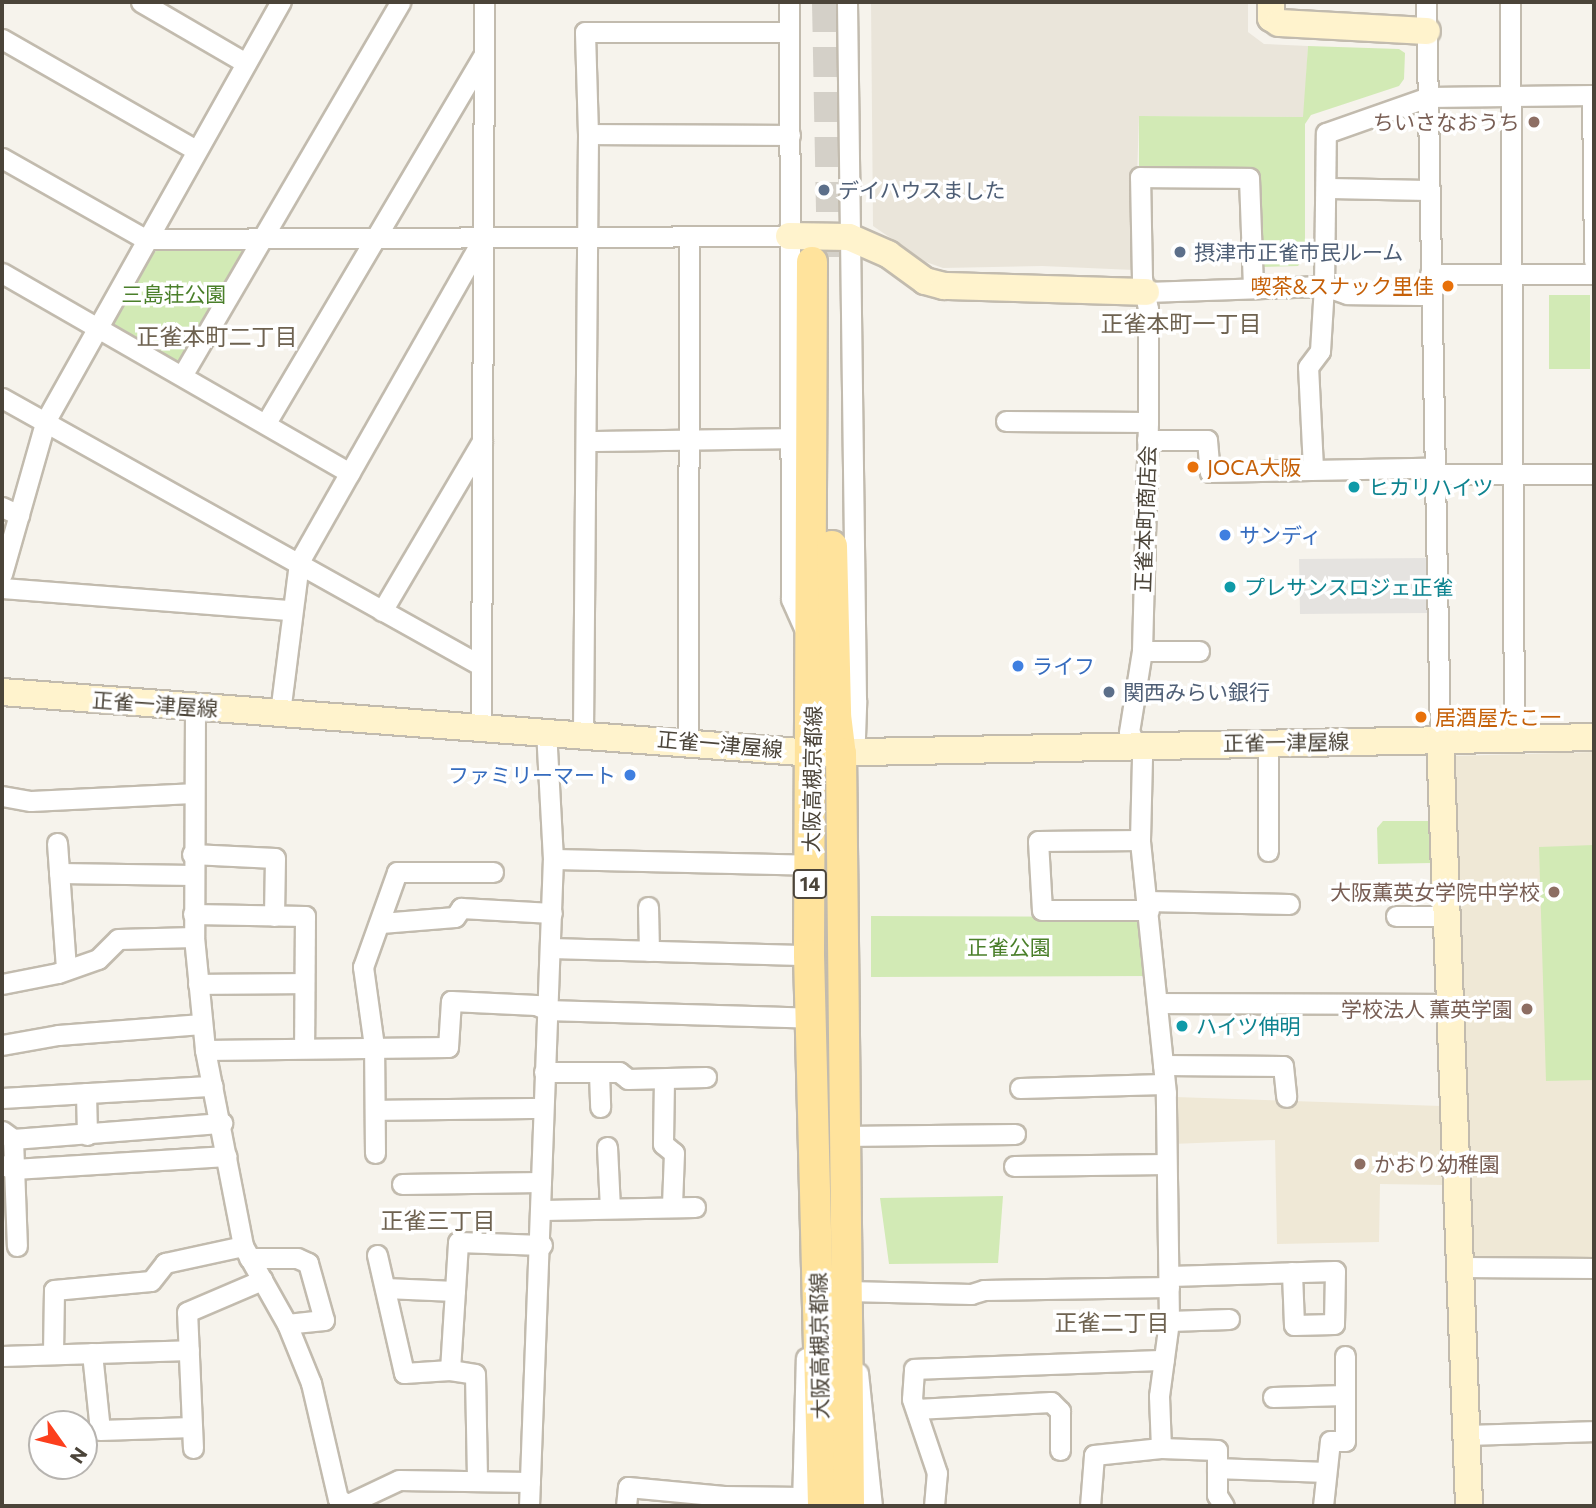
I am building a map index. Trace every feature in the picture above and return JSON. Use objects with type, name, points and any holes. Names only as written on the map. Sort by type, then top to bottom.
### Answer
[{"type":"main road","points":[[1271,2],[1271,18],[1279,23],[1427,30]]},
{"type":"main road","points":[[789,236],[849,237],[888,254],[925,281],[944,286],[1146,292]]},
{"type":"main road","name":"大阪高槻京都線","points":[[809,1503],[818,1324],[809,955],[811,866],[827,753],[836,715],[822,262],[812,647],[827,753],[848,1292],[849,1506]]},
{"type":"main road","name":"正雀一津屋線","points":[[2,692],[583,732],[827,753],[1136,744],[1594,737]]},
{"type":"main road","points":[[1440,739],[1469,1506]]},
{"type":"street","points":[[141,2],[246,63]]},
{"type":"street","points":[[2,574],[10,511],[46,420],[145,239],[281,2]]},
{"type":"street","points":[[183,373],[259,238],[400,2]]},
{"type":"street","points":[[481,726],[484,2]]},
{"type":"street","points":[[789,2],[791,599],[812,647]]},
{"type":"street","points":[[827,753],[855,737],[856,712],[847,2]]},
{"type":"street","points":[[1426,2],[1440,739]]},
{"type":"street","points":[[1510,2],[1514,737]]},
{"type":"street","points":[[583,732],[587,441],[585,237],[588,134],[585,32],[789,32]]},
{"type":"street","points":[[2,39],[197,150]]},
{"type":"street","points":[[266,423],[483,55]]},
{"type":"street","points":[[1313,468],[1308,367],[1320,351],[1327,188],[1326,133],[1428,97],[1593,95],[1594,261]]},
{"type":"street","points":[[588,134],[790,135]]},
{"type":"street","points":[[2,158],[145,239],[789,236]]},
{"type":"street","name":"正雀本町商店会","points":[[1161,1448],[1164,1360],[1170,1321],[1163,1075],[1140,840],[1142,756],[1129,732],[1142,651],[1148,431],[1146,292],[1140,177],[1249,178],[1253,288]]},
{"type":"street","points":[[1327,188],[1430,190]]},
{"type":"street","points":[[280,713],[299,562],[483,237]]},
{"type":"street","points":[[688,740],[689,237]]},
{"type":"street","points":[[2,273],[183,373],[350,474]]},
{"type":"street","points":[[1430,274],[1594,274]]},
{"type":"street","points":[[1146,292],[1324,286],[1347,294],[1431,295]]},
{"type":"street","points":[[2,398],[46,420],[480,665]]},
{"type":"street","points":[[1006,421],[1148,431],[1207,440],[1210,472],[1313,468],[1513,475],[1594,474]]},
{"type":"street","points":[[587,441],[792,438]]},
{"type":"street","points":[[382,611],[483,440]]},
{"type":"street","points":[[2,588],[291,610]]},
{"type":"street","points":[[1142,651],[1199,651]]},
{"type":"street","points":[[195,707],[192,793],[193,914],[205,1050],[222,1123],[246,1252],[287,1324],[311,1383],[338,1499],[350,1505],[400,1480],[477,1479],[530,1482]]},
{"type":"street","points":[[529,1506],[542,1245],[542,1108],[552,912],[553,859],[546,730]]},
{"type":"street","points":[[1268,742],[1276,805],[1268,851]]},
{"type":"street","points":[[2,796],[30,801],[192,793]]},
{"type":"street","points":[[1140,840],[1038,841],[1042,910],[1289,904]]},
{"type":"street","points":[[57,843],[66,968]]},
{"type":"street","points":[[192,854],[275,858],[274,916]]},
{"type":"street","points":[[553,859],[811,866]]},
{"type":"street","points":[[375,1153],[374,1046],[363,967],[381,923],[397,872],[493,872]]},
{"type":"street","points":[[59,873],[193,875]]},
{"type":"street","points":[[648,907],[649,951]]},
{"type":"street","points":[[381,923],[455,917],[461,908],[552,912]]},
{"type":"street","points":[[193,914],[305,916],[304,1048]]},
{"type":"street","points":[[1396,916],[1446,916]]},
{"type":"street","points":[[2,984],[98,959],[118,939],[194,937]]},
{"type":"street","points":[[551,948],[809,955]]},
{"type":"street","points":[[198,984],[304,983]]},
{"type":"street","points":[[205,1050],[447,1047],[451,1001],[536,1005],[547,1010],[811,1018]]},
{"type":"street","points":[[1158,1003],[1449,1004]]},
{"type":"street","points":[[2,1045],[58,1035],[202,1024]]},
{"type":"street","points":[[1020,1088],[1283,1066],[1286,1097]]},
{"type":"street","points":[[544,1072],[599,1073],[664,1079],[706,1077]]},
{"type":"street","points":[[599,1073],[600,1107]]},
{"type":"street","points":[[664,1079],[663,1144],[674,1153],[672,1206]]},
{"type":"street","points":[[2,1098],[213,1086]]},
{"type":"street","points":[[86,1093],[87,1135]]},
{"type":"street","points":[[375,1110],[542,1108]]},
{"type":"street","points":[[11,1237],[7,1135],[87,1135],[222,1123]]},
{"type":"street","points":[[843,1136],[1015,1134]]},
{"type":"street","points":[[607,1147],[610,1208]]},
{"type":"street","points":[[8,1167],[228,1156]]},
{"type":"street","points":[[1014,1166],[1166,1164]]},
{"type":"street","points":[[402,1184],[541,1182]]},
{"type":"street","points":[[543,1210],[695,1207]]},
{"type":"street","points":[[450,1370],[458,1242],[542,1245]]},
{"type":"street","points":[[53,1354],[54,1290],[151,1281],[165,1263],[246,1252],[297,1258],[308,1263],[324,1320],[287,1324]]},
{"type":"street","points":[[377,1255],[404,1373],[450,1370],[475,1374],[477,1479]]},
{"type":"street","points":[[1461,1267],[1594,1268]]},
{"type":"street","points":[[848,1292],[971,1294],[984,1290],[1292,1272]]},
{"type":"street","points":[[193,1448],[187,1312],[262,1280]]},
{"type":"street","points":[[385,1288],[455,1291]]},
{"type":"street","points":[[1170,1321],[1229,1319]]},
{"type":"street","points":[[848,1324],[862,1391],[872,1506]]},
{"type":"street","points":[[2,1356],[189,1350]]},
{"type":"street","points":[[92,1353],[100,1430],[192,1427]]},
{"type":"street","points":[[1323,1506],[1324,1472],[1330,1441],[1345,1441],[1345,1356]]},
{"type":"street","points":[[934,1506],[937,1473],[934,1453],[912,1399],[914,1369],[1164,1360]]},
{"type":"street","points":[[1273,1397],[1345,1395]]},
{"type":"street","points":[[916,1409],[1051,1402],[1060,1411],[1060,1450]]},
{"type":"street","points":[[1468,1435],[1594,1431]]},
{"type":"street","points":[[1090,1506],[1094,1455],[1161,1448],[1217,1450],[1217,1494],[1224,1506]]},
{"type":"street","points":[[1217,1468],[1324,1472]]},
{"type":"street","points":[[626,1506],[628,1487],[809,1503]]},
{"type":"shaded area","points":[[871,2],[1248,2],[1248,32],[1264,44],[1308,46],[1304,117],[1139,116],[1134,270],[1042,266],[943,268],[926,262],[873,226]]},
{"type":"shaded area","points":[[1428,558],[1429,613],[1300,614],[1299,559]]},
{"type":"shaded area","name":"学校法人 薫英学園","points":[[1594,752],[1594,1261],[1468,1261],[1450,756]]},
{"type":"shaded area","name":"かおり幼稚園","points":[[1175,1097],[1441,1106],[1445,1185],[1380,1184],[1379,1242],[1277,1244],[1275,1140],[1172,1144]]},
{"type":"green space","points":[[1308,46],[1399,49],[1405,53],[1404,79],[1399,86],[1311,115],[1305,124],[1305,257],[1298,266],[1259,267],[1254,171],[1139,170],[1139,116],[1303,117]]},
{"type":"green space","name":"三島荘公園","points":[[241,249],[244,255],[181,365],[112,330],[110,321],[148,256],[158,250]]},
{"type":"green space","points":[[1549,295],[1590,295],[1590,369],[1549,369]]},
{"type":"green space","points":[[1383,821],[1432,821],[1432,863],[1378,864],[1377,828]]},
{"type":"green space","points":[[1594,845],[1594,1080],[1546,1081],[1539,847]]},
{"type":"green space","name":"正雀公園","points":[[871,916],[1145,917],[1149,976],[871,977]]},
{"type":"green space","points":[[1003,1196],[998,1263],[889,1264],[880,1198]]},
{"type":"tunnel","points":[[827,2],[832,263]]},
{"type":"place","name":"ちいさなおうち","points":[[1534,122]]},
{"type":"place","name":"デイハウスました","points":[[824,190]]},
{"type":"place","name":"摂津市正雀市民ルーム","points":[[1180,252]]},
{"type":"place","name":"喫茶&スナック里佳","points":[[1448,286]]},
{"type":"place","name":"JOCA大阪","points":[[1193,467]]},
{"type":"place","name":"ヒカリハイツ","points":[[1354,487]]},
{"type":"place","name":"サンディ","points":[[1225,535]]},
{"type":"place","name":"プレサンスロジェ正雀","points":[[1230,587]]},
{"type":"place","name":"ライフ","points":[[1018,666]]},
{"type":"place","name":"関西みらい銀行","points":[[1109,692]]},
{"type":"place","name":"居酒屋たこ一","points":[[1421,717]]},
{"type":"place","name":"ファミリーマート","points":[[630,775]]},
{"type":"place","name":"大阪薫英女学院中学校","points":[[1554,892]]},
{"type":"place","name":"学校法人 薫英学園","points":[[1527,1009]]},
{"type":"place","name":"ハイツ伸明","points":[[1182,1026]]},
{"type":"place","name":"かおり幼稚園","points":[[1360,1164]]},
{"type":"district","name":"正雀本町一丁目","points":[[1181,323]]},
{"type":"district","name":"正雀本町二丁目","points":[[217,336]]},
{"type":"district","name":"正雀三丁目","points":[[438,1220]]},
{"type":"district","name":"正雀二丁目","points":[[1112,1322]]}]
